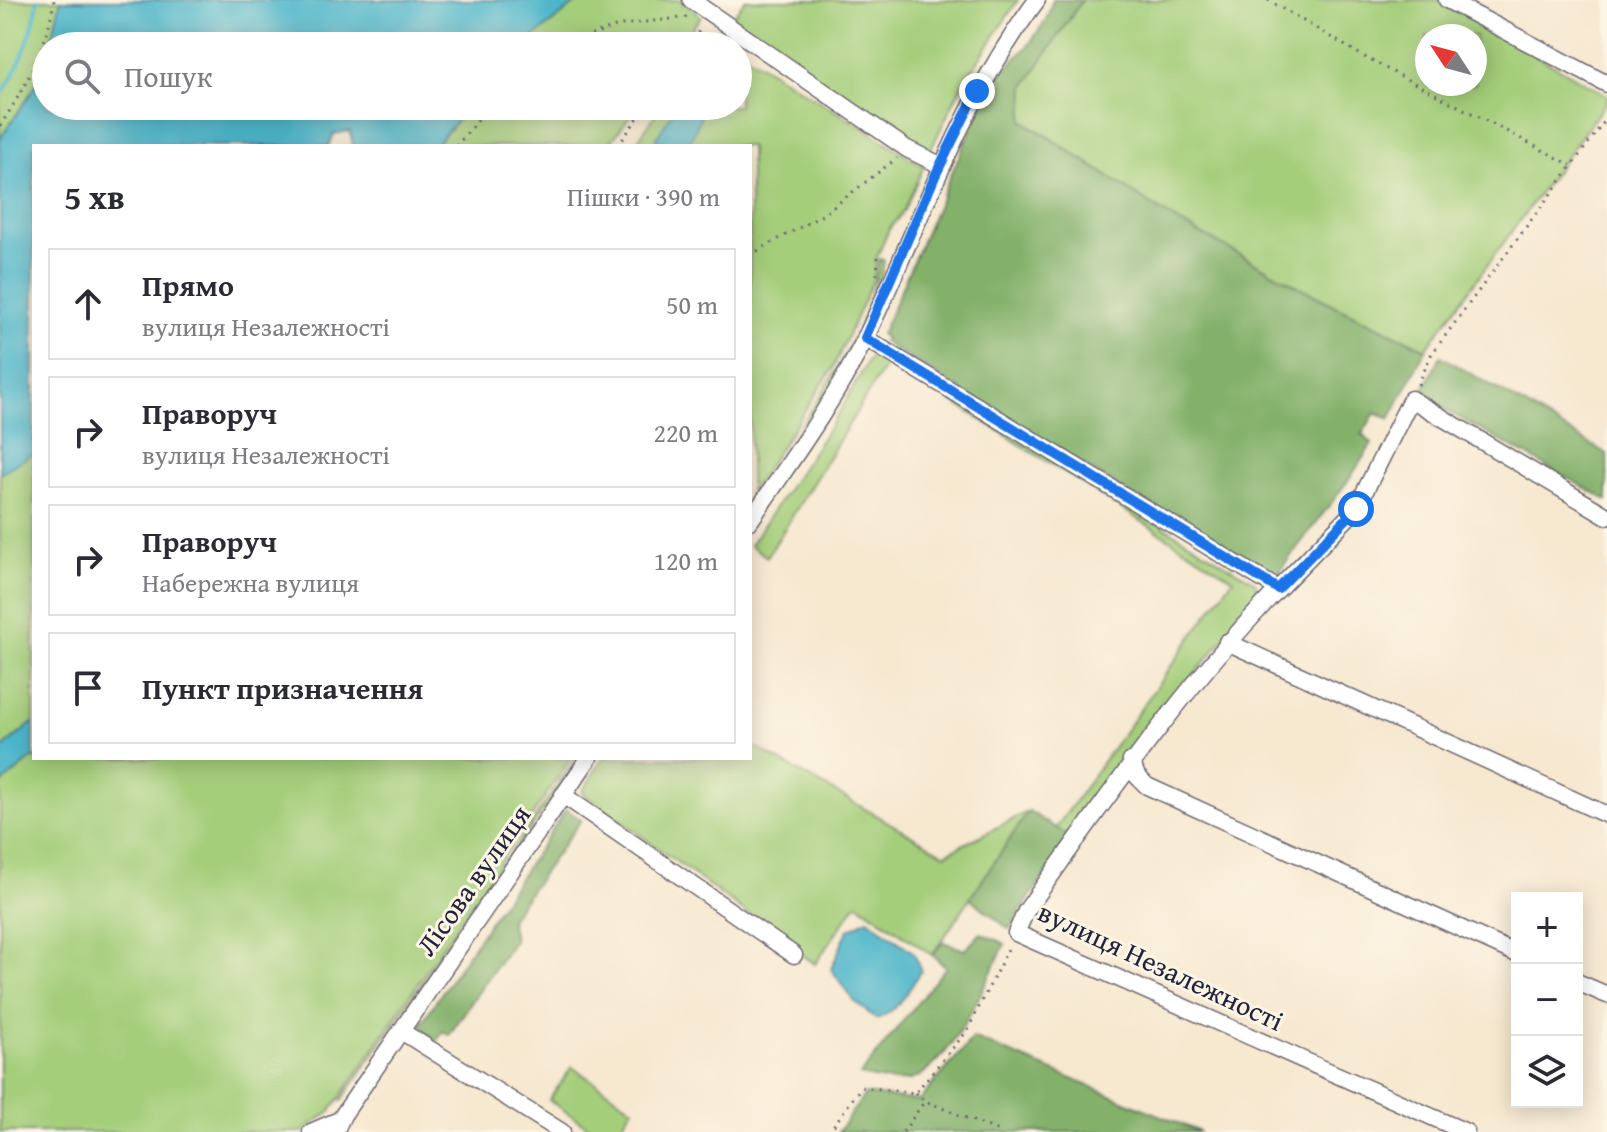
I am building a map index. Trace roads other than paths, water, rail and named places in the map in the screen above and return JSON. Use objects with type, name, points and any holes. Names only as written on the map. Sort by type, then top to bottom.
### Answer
[{"type":"street","points":[[691,0],[737,32]]},
{"type":"street","points":[[752,518],[837,394],[865,338],[940,165],[977,91],[1037,0]]},
{"type":"street","points":[[1447,0],[1607,84]]},
{"type":"street","points":[[752,42],[907,149],[940,165]]},
{"type":"street","points":[[865,338],[1278,589]]},
{"type":"street","name":"вулиця Незалежності","points":[[1466,1132],[1016,933],[1026,911],[1131,761],[1227,642],[1356,509],[1411,399],[1607,516]]},
{"type":"street","points":[[1227,642],[1607,815]]},
{"type":"street","name":"Лісова вулиця","points":[[337,1126],[588,760]]},
{"type":"street","points":[[1131,761],[1137,776],[1147,786],[1511,951]]},
{"type":"street","points":[[563,795],[794,955]]},
{"type":"street","points":[[1583,985],[1607,995]]},
{"type":"street","points":[[401,1031],[562,1132]]},
{"type":"street","points":[[311,1132],[337,1126]]},
{"type":"water","points":[[61,0],[580,0],[540,32],[53,32]]},
{"type":"water","points":[[32,91],[32,120],[457,120],[436,144],[353,144],[350,131],[334,134],[329,144],[32,144],[32,454],[0,473],[0,139]]},
{"type":"water","points":[[668,120],[700,120],[689,144],[662,144],[656,139]]},
{"type":"water","points":[[32,724],[32,759],[0,785],[0,750]]},
{"type":"water","points":[[868,919],[914,953],[921,971],[897,1005],[876,1019],[853,1000],[831,969],[848,930]]},
{"type":"waterway","points":[[0,97],[24,51],[38,0]]}]
